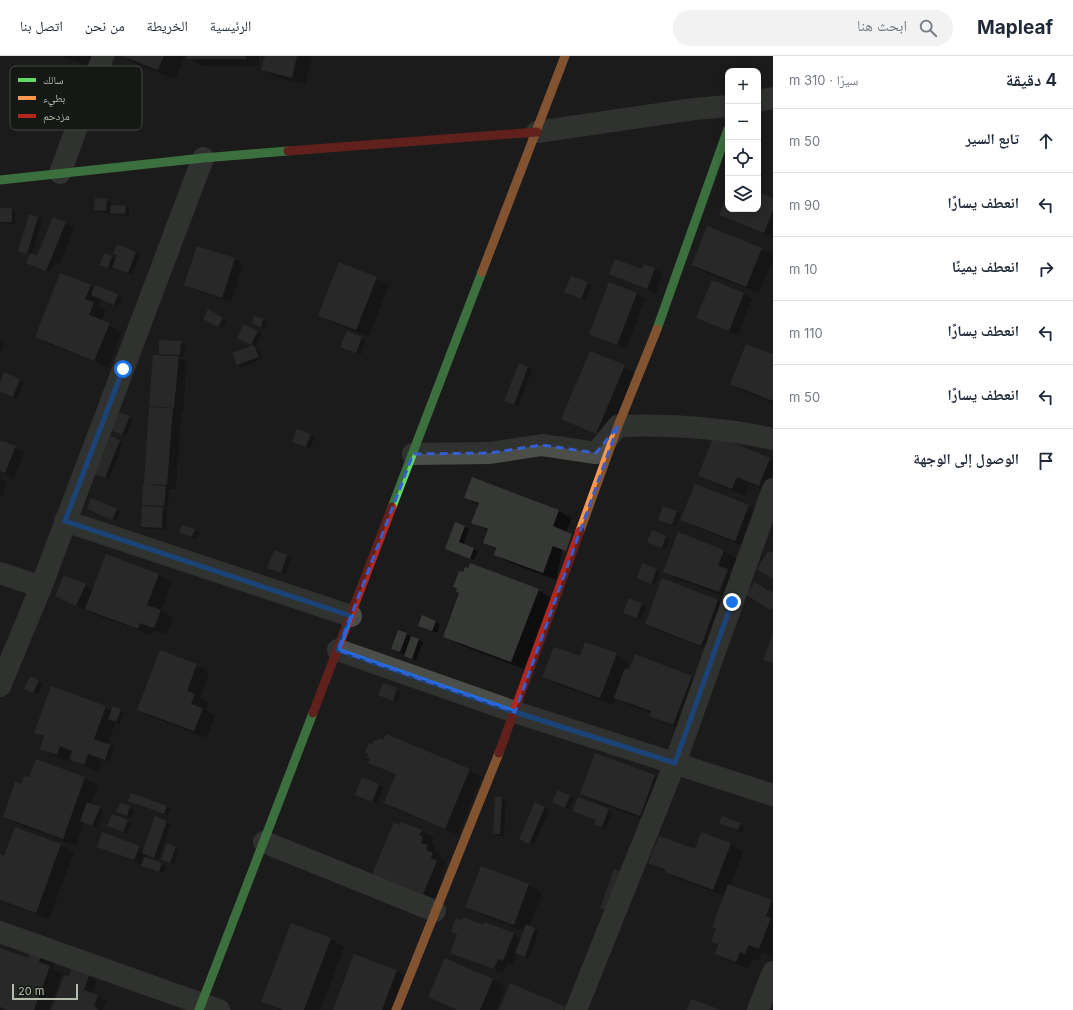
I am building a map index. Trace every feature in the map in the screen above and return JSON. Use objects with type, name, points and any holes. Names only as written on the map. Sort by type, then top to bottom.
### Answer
[{"type":"street","points":[[100,66],[104,56]]},
{"type":"street","points":[[0,932],[206,1008],[264,842],[565,56]]},
{"type":"street","points":[[761,100],[773,98]]},
{"type":"street","points":[[0,180],[203,158],[537,132],[694,109],[725,106]]},
{"type":"street","points":[[60,173],[76,130]]},
{"type":"street","points":[[396,1010],[515,712],[618,426],[668,302],[725,138]]},
{"type":"street","points":[[0,686],[41,587],[203,158]]},
{"type":"street","points":[[413,454],[490,453],[542,445],[596,453],[618,426],[666,424],[719,428],[773,439]]},
{"type":"street","points":[[576,1010],[675,763],[773,489]]},
{"type":"street","points":[[65,521],[351,616]]},
{"type":"street","points":[[0,574],[41,587]]},
{"type":"street","points":[[338,650],[515,712],[773,795]]},
{"type":"street","points":[[264,842],[436,912]]},
{"type":"street","points":[[758,1010],[773,972]]},
{"type":"highlighted area","points":[[618,426],[515,712],[338,650],[413,454],[490,453],[542,445],[596,453]]},
{"type":"building","points":[[122,56],[164,56],[158,70]]},
{"type":"building","points":[[187,56],[246,56],[246,59],[187,59]]},
{"type":"building","points":[[265,56],[297,56],[292,78],[261,70]]},
{"type":"building","points":[[761,193],[773,198],[773,210],[764,233],[719,215],[725,200],[725,212],[761,212]]},
{"type":"building","points":[[95,198],[107,199],[106,211],[94,210]]},
{"type":"building","points":[[111,205],[126,206],[125,214],[110,213]]},
{"type":"building","points":[[0,208],[12,208],[12,222],[0,222]]},
{"type":"building","points":[[29,214],[38,217],[27,254],[18,251]]},
{"type":"building","points":[[53,217],[66,222],[46,271],[26,263],[30,253],[41,258],[37,256]]},
{"type":"building","points":[[707,226],[762,248],[746,287],[692,265]]},
{"type":"building","points":[[117,244],[136,252],[128,273],[112,267],[117,255],[113,254]]},
{"type":"building","points":[[197,246],[235,258],[222,298],[184,285]]},
{"type":"building","points":[[104,253],[112,256],[108,268],[100,265]]},
{"type":"building","points":[[615,259],[642,269],[644,264],[655,268],[647,289],[609,274]]},
{"type":"building","points":[[339,262],[377,277],[356,330],[318,316]]},
{"type":"building","points":[[60,273],[91,285],[85,299],[94,302],[89,315],[110,323],[94,361],[35,337]]},
{"type":"building","points":[[571,276],[588,282],[581,299],[564,292]]},
{"type":"building","points":[[712,280],[744,293],[729,331],[696,318]]},
{"type":"building","points":[[609,282],[637,293],[617,345],[589,334]]},
{"type":"building","points":[[95,285],[118,294],[114,305],[91,295]]},
{"type":"building","points":[[208,309],[223,318],[218,327],[203,319]]},
{"type":"building","points":[[254,316],[263,319],[261,327],[252,324]]},
{"type":"building","points":[[244,324],[258,331],[251,345],[237,338]]},
{"type":"building","points":[[347,331],[362,337],[356,353],[340,347]]},
{"type":"building","points":[[159,340],[181,341],[180,355],[159,354]]},
{"type":"building","points":[[746,344],[773,354],[773,401],[730,384]]},
{"type":"building","points":[[254,345],[259,357],[237,365],[232,353]]},
{"type":"building","points":[[590,351],[625,365],[596,434],[561,419]]},
{"type":"building","points":[[153,355],[179,356],[174,408],[149,406]]},
{"type":"building","points":[[519,363],[528,367],[514,405],[504,401]]},
{"type":"building","points":[[4,372],[20,379],[13,397],[0,392],[0,382]]},
{"type":"building","points":[[149,407],[173,408],[167,485],[144,484]]},
{"type":"building","points":[[118,412],[130,416],[122,435],[111,430]]},
{"type":"building","points":[[297,429],[311,434],[306,447],[292,442]]},
{"type":"building","points":[[108,435],[120,440],[105,478],[93,473]]},
{"type":"building","points":[[714,435],[770,458],[759,486],[737,477],[732,489],[698,476]]},
{"type":"building","points":[[0,440],[16,446],[5,473],[0,471]]},
{"type":"building","points":[[472,477],[559,510],[553,526],[572,534],[566,551],[553,546],[543,573],[494,555],[496,548],[483,543],[488,529],[471,523],[479,503],[464,498]]},
{"type":"building","points":[[143,484],[166,486],[164,506],[142,505]]},
{"type":"building","points":[[695,484],[749,505],[735,541],[680,520]]},
{"type":"building","points":[[91,498],[117,509],[112,520],[87,509]]},
{"type":"building","points":[[142,506],[163,507],[162,528],[141,527]]},
{"type":"building","points":[[663,506],[677,511],[672,525],[658,520]]},
{"type":"building","points":[[455,522],[465,526],[459,542],[474,548],[470,559],[445,549]]},
{"type":"building","points":[[182,525],[195,529],[192,537],[179,533]]},
{"type":"building","points":[[652,530],[666,536],[662,548],[647,542]]},
{"type":"building","points":[[678,532],[724,550],[718,566],[728,569],[719,592],[663,572]]},
{"type":"building","points":[[274,550],[287,555],[281,573],[267,568]]},
{"type":"building","points":[[768,551],[773,553],[773,579],[757,569]]},
{"type":"building","points":[[106,554],[159,574],[147,605],[161,610],[154,628],[140,623],[138,629],[85,609]]},
{"type":"building","points":[[470,563],[539,589],[511,662],[443,637],[459,593],[456,592],[457,588],[453,587],[459,571],[463,572],[465,567],[468,568]]},
{"type":"building","points":[[642,563],[657,569],[651,584],[637,578]]},
{"type":"building","points":[[64,575],[86,584],[76,606],[55,596]]},
{"type":"building","points":[[662,578],[718,600],[701,646],[645,624]]},
{"type":"building","points":[[754,582],[773,593],[773,607],[771,610],[746,595]]},
{"type":"building","points":[[629,598],[642,603],[637,618],[623,613]]},
{"type":"building","points":[[422,615],[436,621],[432,631],[418,626]]},
{"type":"building","points":[[398,630],[407,633],[400,652],[391,649]]},
{"type":"building","points":[[773,633],[773,663],[763,660]]},
{"type":"building","points":[[411,636],[419,639],[412,659],[404,656]]},
{"type":"building","points":[[585,642],[617,653],[600,698],[542,677],[554,647],[580,656]]},
{"type":"building","points":[[160,650],[197,664],[187,691],[195,694],[191,704],[203,708],[194,731],[137,710]]},
{"type":"building","points":[[635,654],[692,676],[673,725],[649,716],[651,711],[614,698],[625,668],[629,670]]},
{"type":"building","points":[[30,676],[39,681],[33,693],[24,689]]},
{"type":"building","points":[[383,683],[397,688],[393,701],[378,695]]},
{"type":"building","points":[[51,686],[106,706],[94,739],[110,745],[105,760],[88,754],[84,765],[69,759],[72,751],[60,746],[57,755],[40,749],[44,736],[34,733]]},
{"type":"building","points":[[113,706],[121,709],[116,722],[108,719]]},
{"type":"building","points":[[386,734],[470,769],[445,829],[384,803],[396,774],[368,763],[370,759],[367,758],[368,754],[365,752],[369,743],[372,744],[374,740],[377,741],[379,738],[383,740]]},
{"type":"building","points":[[595,753],[655,775],[640,816],[580,794]]},
{"type":"building","points":[[36,759],[85,777],[63,839],[3,817],[15,782],[21,784],[24,776],[29,777]]},
{"type":"building","points":[[362,777],[379,784],[372,802],[355,795]]},
{"type":"building","points":[[558,790],[570,796],[565,808],[552,802]]},
{"type":"building","points":[[131,793],[167,806],[164,814],[128,801]]},
{"type":"building","points":[[495,797],[502,797],[500,834],[493,834]]},
{"type":"building","points":[[578,797],[609,809],[602,827],[594,825],[596,820],[573,811]]},
{"type":"building","points":[[87,802],[100,807],[92,826],[80,821]]},
{"type":"building","points":[[535,802],[545,807],[529,844],[519,839]]},
{"type":"building","points":[[120,803],[130,806],[127,816],[116,812]]},
{"type":"building","points":[[112,814],[128,820],[123,832],[107,826]]},
{"type":"building","points":[[155,816],[167,821],[154,858],[142,853]]},
{"type":"building","points":[[722,816],[741,823],[738,830],[719,823]]},
{"type":"building","points":[[394,822],[399,825],[401,822],[422,830],[419,835],[423,837],[421,843],[428,845],[426,850],[433,853],[431,858],[437,861],[423,894],[372,874]]},
{"type":"building","points":[[15,827],[61,844],[36,913],[0,900],[0,854],[4,856]]},
{"type":"building","points":[[102,832],[140,846],[134,860],[97,847]]},
{"type":"building","points":[[701,832],[731,843],[713,890],[665,872],[666,870],[648,863],[659,836],[695,849]]},
{"type":"building","points":[[167,843],[176,847],[170,863],[161,860]]},
{"type":"building","points":[[144,857],[162,863],[159,872],[141,866]]},
{"type":"building","points":[[481,866],[529,884],[514,925],[465,907]]},
{"type":"building","points":[[614,869],[621,872],[607,910],[600,908]]},
{"type":"building","points":[[728,884],[772,900],[766,916],[771,918],[759,949],[749,945],[745,954],[740,952],[736,962],[715,954],[718,944],[711,942],[716,928],[712,927]]},
{"type":"building","points":[[464,917],[483,925],[485,922],[514,933],[503,961],[498,959],[494,969],[450,953],[457,934],[451,932],[456,918],[462,920]]},
{"type":"building","points":[[291,923],[331,938],[304,1010],[284,1010],[261,1002]]},
{"type":"building","points":[[526,924],[535,928],[525,957],[515,953]]},
{"type":"building","points":[[0,948],[28,958],[32,950],[42,954],[39,962],[50,966],[34,1010],[7,1010],[0,1007]]},
{"type":"building","points":[[354,954],[397,970],[382,1010],[333,1010]]},
{"type":"building","points":[[445,958],[493,979],[480,1010],[457,1010],[428,997]]},
{"type":"building","points":[[72,969],[89,975],[84,990],[98,995],[94,1006],[98,1008],[97,1010],[51,1010],[64,975],[69,977]]},
{"type":"building","points":[[510,983],[566,1007],[564,1010],[499,1010]]},
{"type":"building","points":[[691,999],[721,1010],[687,1010]]},
{"type":"traffic: fast","points":[[657,329],[725,137]]},
{"type":"traffic: fast","points":[[0,180],[203,158],[288,151]]},
{"type":"traffic: fast","points":[[392,507],[482,272]]},
{"type":"traffic: fast","points":[[199,1010],[313,713]]},
{"type":"traffic: slow","points":[[482,272],[565,56]]},
{"type":"traffic: slow","points":[[580,531],[618,426],[657,329]]},
{"type":"traffic: slow","points":[[396,1010],[499,753]]},
{"type":"traffic: jam","points":[[288,151],[537,132]]},
{"type":"traffic: jam","points":[[313,713],[392,507]]},
{"type":"traffic: jam","points":[[499,753],[580,531]]},
{"type":"route","points":[[123,369],[65,521],[351,616],[338,650],[515,712],[675,763],[732,602]]}]
